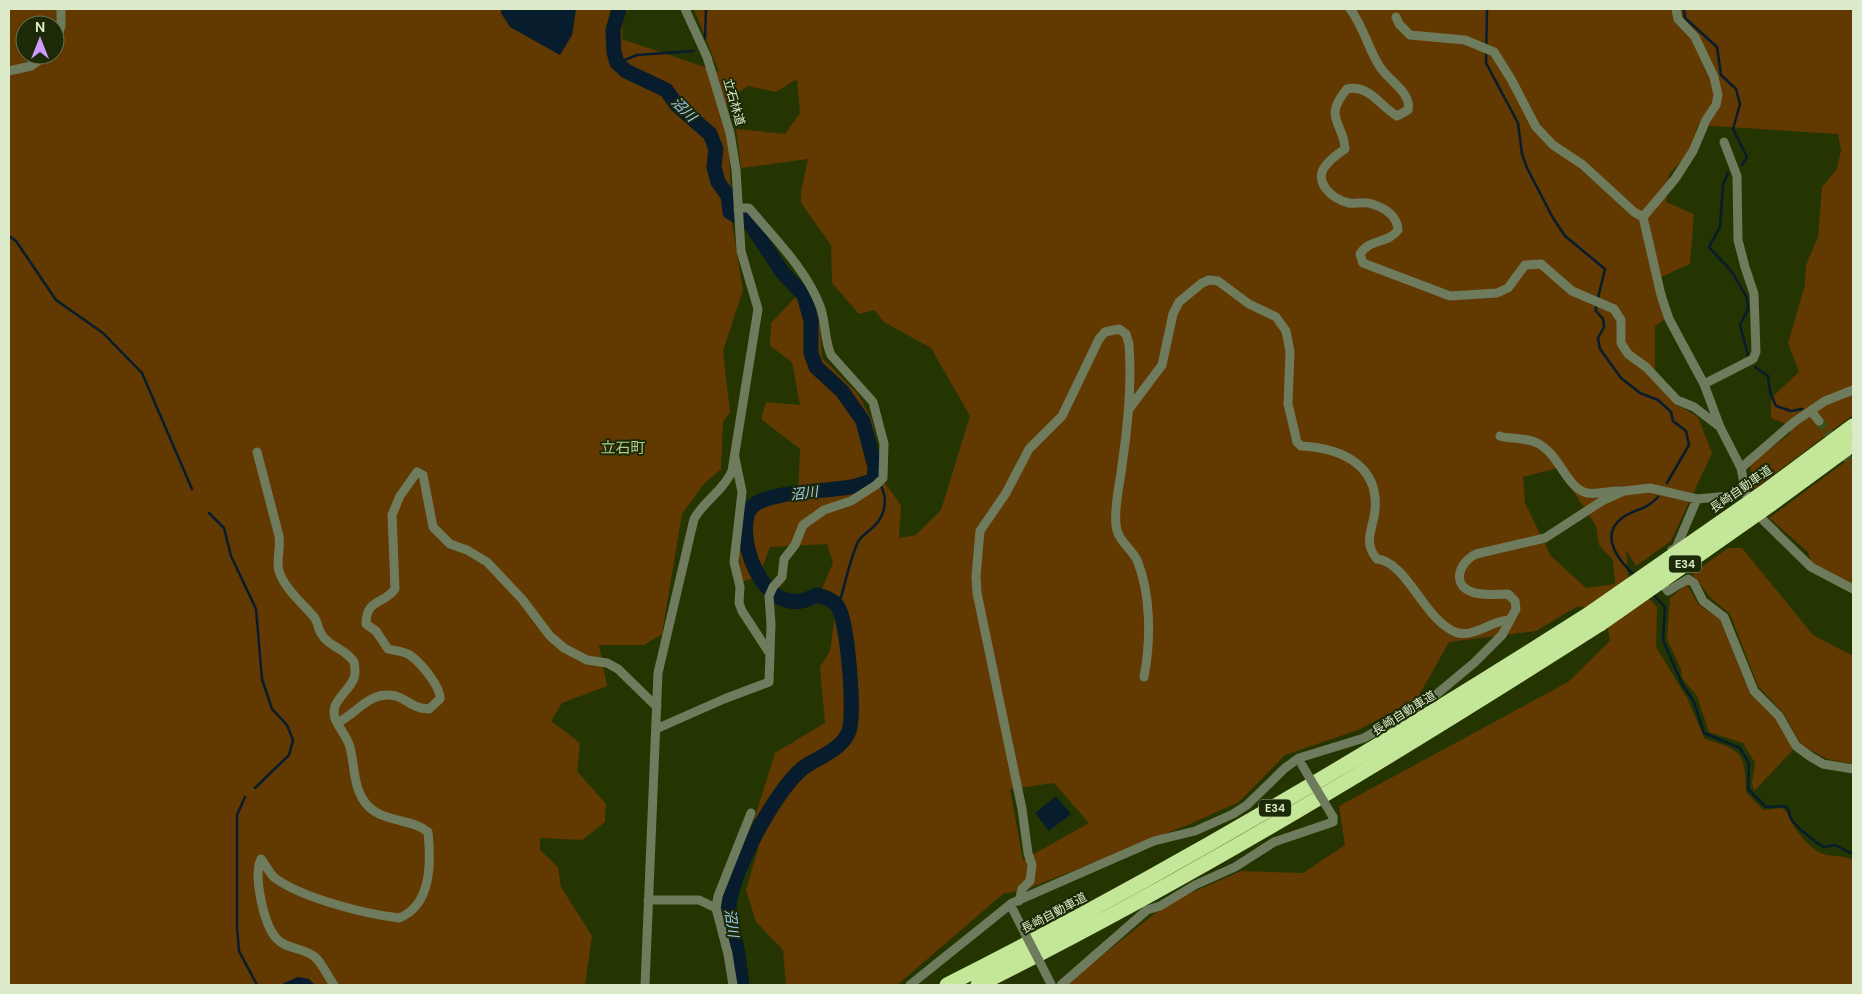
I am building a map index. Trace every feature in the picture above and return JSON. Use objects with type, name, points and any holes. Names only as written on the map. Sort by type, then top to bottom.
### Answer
[{"type":"highway","name":"長崎自動車道","points":[[1767,498],[1853,426]]},
{"type":"highway","name":"長崎自動車道","points":[[978,985],[1102,922],[1271,827],[1436,728],[1767,498],[1853,444]]},
{"type":"highway","name":"長崎自動車道","points":[[947,985],[1094,909],[1264,815],[1596,618]]},
{"type":"street","name":"立石林道","points":[[685,9],[707,57],[730,133],[741,251],[754,290],[758,309],[735,458]]},
{"type":"street","points":[[1350,9],[1379,66],[1407,97],[1410,104],[1408,110],[1397,116],[1361,88],[1347,89],[1337,103],[1335,118],[1345,148],[1326,164],[1322,171],[1322,179],[1326,191],[1334,198],[1349,203],[1371,203],[1387,211],[1397,222],[1398,230],[1393,238],[1369,244],[1363,249],[1360,254],[1363,263],[1450,296],[1496,293],[1508,288],[1525,265],[1542,264],[1572,291],[1597,300],[1614,309],[1621,320],[1621,342],[1628,354],[1642,363],[1677,400],[1694,407],[1720,427]]},
{"type":"street","points":[[1643,217],[1675,179],[1693,151],[1706,120],[1716,105],[1718,95],[1714,77],[1695,37],[1678,19],[1676,9]]},
{"type":"street","points":[[1396,17],[1399,24],[1410,35],[1465,40],[1494,52],[1536,127],[1553,145],[1583,165],[1634,212],[1643,217],[1661,295],[1669,319],[1704,384],[1720,427],[1741,468],[1744,491],[1763,520],[1811,567],[1853,589]]},
{"type":"street","points":[[9,71],[31,65]]},
{"type":"street","points":[[1704,384],[1754,359],[1756,352],[1754,294],[1738,240],[1737,176],[1724,142]]},
{"type":"street","points":[[656,730],[724,699],[768,682],[771,591],[782,576],[784,560],[795,545],[803,525],[824,510],[851,501],[876,486],[883,478],[884,444],[873,402],[831,355],[826,346],[820,307],[809,283],[749,208],[738,208]]},
{"type":"street","points":[[1129,409],[1162,365],[1173,314],[1179,302],[1202,283],[1209,280],[1218,281],[1249,304],[1276,317],[1286,331],[1290,352],[1288,404],[1297,442],[1301,446],[1318,446],[1332,450],[1351,459],[1362,466],[1370,479],[1374,516],[1368,537],[1371,552],[1378,559],[1387,560],[1396,568],[1416,595],[1448,629],[1460,634],[1472,632],[1500,620],[1509,620]]},
{"type":"street","points":[[1051,985],[1015,905],[1022,889],[1030,881],[1032,865],[1028,853],[1022,808],[977,593],[976,576],[980,531],[1006,493],[1029,449],[1051,430],[1065,411],[1098,339],[1113,329],[1122,330],[1129,344],[1129,409],[1116,502],[1116,521],[1118,533],[1136,560],[1146,592],[1148,658],[1144,677]]},
{"type":"street","points":[[1741,468],[1794,422],[1825,401],[1853,390]]},
{"type":"street","points":[[1811,411],[1819,421]]},
{"type":"street","points":[[1500,436],[1503,438],[1527,439],[1543,446],[1554,454],[1576,487],[1585,492],[1597,494],[1612,490],[1624,491],[1650,488],[1697,499],[1729,496],[1744,491]]},
{"type":"street","points":[[257,452],[268,501],[280,536],[281,546],[278,561],[280,572],[305,609],[315,619],[322,635],[330,643],[343,649],[354,662],[353,680],[341,694],[335,707],[334,717],[350,745],[357,786],[368,806],[386,818],[420,826],[428,832],[430,866],[421,899],[416,908],[399,918],[342,904],[293,888],[276,878],[261,860],[257,874],[263,910],[275,938],[281,944],[315,958],[334,985]]},
{"type":"street","points":[[735,458],[742,492],[734,562],[740,587],[739,603],[768,651]]},
{"type":"street","points":[[645,985],[658,673],[694,519],[700,508],[728,480],[735,458]]},
{"type":"street","points":[[337,723],[344,720],[364,702],[376,696],[388,694],[400,697],[411,706],[429,709],[440,699],[438,686],[412,656],[406,652],[388,649],[376,631],[368,628],[366,624],[366,616],[372,604],[392,595],[395,589],[392,515],[400,496],[417,472],[423,475],[426,482],[433,527],[450,544],[467,550],[487,562],[522,599],[550,636],[564,648],[586,660],[607,663],[618,668],[657,707]]},
{"type":"street","points":[[910,985],[1015,905],[1154,841],[1195,831],[1233,814],[1285,768],[1364,738],[1438,692],[1474,663],[1502,634],[1516,609],[1515,600],[1508,594],[1475,593],[1466,589],[1460,571],[1466,558],[1545,538],[1602,501],[1624,491]]},
{"type":"street","points":[[1697,499],[1676,548],[1649,566],[1668,591],[1688,579],[1694,584],[1703,602],[1724,617],[1754,691],[1779,716],[1796,746],[1810,758],[1823,764],[1853,769]]},
{"type":"street","points":[[1061,985],[1147,910],[1235,867],[1274,842],[1334,822],[1333,817],[1301,762]]},
{"type":"street","points":[[733,985],[728,954],[716,908],[718,896],[751,813]]},
{"type":"street","points":[[648,900],[699,900],[716,908]]},
{"type":"shaded area","points":[[9,9],[502,9],[501,13],[572,35],[576,9],[630,9],[624,13],[622,39],[719,72],[694,9],[1853,9],[1853,415],[1753,490],[1750,464],[1791,433],[1784,423],[1771,418],[1771,398],[1799,372],[1788,343],[1805,285],[1806,265],[1818,237],[1822,187],[1837,169],[1841,150],[1838,134],[1698,125],[1688,154],[1669,174],[1666,202],[1694,214],[1690,264],[1661,277],[1670,316],[1655,326],[1655,383],[1673,402],[1698,417],[1712,453],[1671,541],[1636,566],[1626,550],[1628,577],[1657,607],[1656,647],[1687,698],[1705,739],[1727,747],[1739,755],[1745,769],[1746,792],[1763,810],[1782,808],[1787,812],[1800,834],[1814,849],[1823,854],[1853,860],[1853,985],[1065,985],[1168,903],[1241,871],[1303,873],[1345,845],[1339,806],[1568,682],[1610,641],[1605,612],[1578,606],[1536,631],[1449,642],[1417,699],[1358,730],[1285,755],[1239,802],[1190,824],[1030,888],[1003,894],[897,985],[786,985],[783,950],[756,922],[746,890],[758,849],[755,817],[775,753],[825,723],[820,667],[830,651],[835,616],[821,591],[833,563],[827,544],[770,547],[759,576],[742,582],[738,546],[742,513],[798,498],[800,449],[761,419],[766,402],[800,405],[792,362],[770,346],[771,323],[804,288],[820,324],[822,358],[858,394],[872,420],[881,478],[901,505],[899,538],[916,535],[941,510],[970,416],[931,348],[884,322],[874,310],[859,314],[832,283],[831,245],[801,203],[801,191],[808,159],[741,168],[736,129],[785,134],[800,113],[797,79],[776,92],[748,86],[727,100],[732,223],[743,290],[723,351],[730,412],[723,422],[721,469],[704,484],[682,514],[662,634],[644,645],[599,645],[607,686],[562,703],[551,721],[580,743],[577,771],[606,804],[605,822],[582,840],[540,838],[540,850],[558,867],[561,887],[592,936],[585,985],[315,985],[298,977],[280,985],[9,985]],"holes":[[[1558,468],[1596,526],[1599,545],[1613,560],[1615,584],[1586,588],[1551,556],[1525,503],[1523,477]],[[1054,783],[1089,823],[1023,860],[1010,789]]]},
{"type":"shaded area","points":[[1853,456],[1853,585],[1812,565],[1808,552],[1769,518]]},
{"type":"shaded area","points":[[1728,548],[1742,548],[1813,635],[1853,656],[1853,764],[1827,759],[1801,745],[1784,714],[1758,686],[1730,614],[1710,597],[1692,574]]},
{"type":"shaded area","points":[[1687,584],[1698,604],[1720,619],[1750,694],[1780,721],[1793,750],[1754,791],[1752,783],[1755,763],[1743,743],[1709,732],[1697,696],[1682,678],[1681,669],[1667,639],[1670,598]]},
{"type":"water","points":[[502,9],[576,9],[572,35],[560,55],[510,27],[501,13]]},
{"type":"water","points":[[1056,796],[1071,814],[1049,831],[1035,813]]},
{"type":"water","points":[[298,977],[309,979],[315,985],[280,985]]},
{"type":"waterway","name":"沼川","points":[[619,9],[613,30],[614,52],[617,63],[626,71],[666,90],[677,105],[710,134],[716,149],[714,167],[718,182],[728,196],[730,212],[749,222],[783,273],[804,295],[811,321],[811,353],[816,367],[842,391],[863,421],[875,467],[874,480],[845,488],[788,494],[763,500],[754,505],[747,516],[748,551],[755,570],[766,586],[780,598],[797,601],[816,595],[834,602],[838,607],[845,631],[850,669],[851,721],[846,738],[835,748],[803,768],[780,794],[768,812],[746,854],[732,892],[729,907],[742,985]]},
{"type":"waterway","points":[[705,38],[706,9]]},
{"type":"waterway","points":[[1487,9],[1486,63],[1518,123],[1522,154],[1527,168],[1553,218],[1565,236],[1605,269],[1596,306],[1596,311],[1603,319],[1604,327],[1598,338],[1600,349],[1621,378],[1640,393],[1658,400],[1671,412],[1673,421],[1686,431],[1689,445],[1667,483]]},
{"type":"waterway","points":[[1684,9],[1685,18],[1717,47],[1721,75],[1736,89],[1740,104],[1733,129],[1747,157],[1742,165]]},
{"type":"waterway","points":[[617,63],[637,55],[693,51]]},
{"type":"waterway","points":[[1728,173],[1723,184],[1720,227],[1709,247],[1732,272],[1747,298],[1748,309],[1740,325],[1748,355]]},
{"type":"waterway","points":[[9,236],[16,241],[56,300],[103,333],[142,373],[192,489]]},
{"type":"waterway","points":[[1755,367],[1768,376],[1770,392],[1776,406],[1791,411],[1802,409]]},
{"type":"waterway","points":[[838,607],[858,542],[862,536],[875,526],[884,510],[885,498],[881,486]]},
{"type":"waterway","points":[[1635,576],[1618,556],[1612,541],[1612,533],[1615,525],[1622,518],[1644,508],[1658,497]]},
{"type":"waterway","points":[[209,513],[224,528],[231,556],[256,609],[262,679],[272,709],[287,725],[293,740],[289,755],[255,788]]},
{"type":"waterway","points":[[1653,594],[1665,607],[1663,640],[1682,684],[1694,702],[1704,733],[1740,748],[1749,763],[1748,789],[1766,807],[1786,807],[1795,824],[1820,845],[1824,847],[1835,845],[1853,854]]},
{"type":"waterway","points":[[245,797],[237,815],[237,927],[239,951],[257,985]]},
{"type":"tunnel","points":[[1819,421],[1853,466]]},
{"type":"district","name":"立石町","points":[[623,448]]}]
